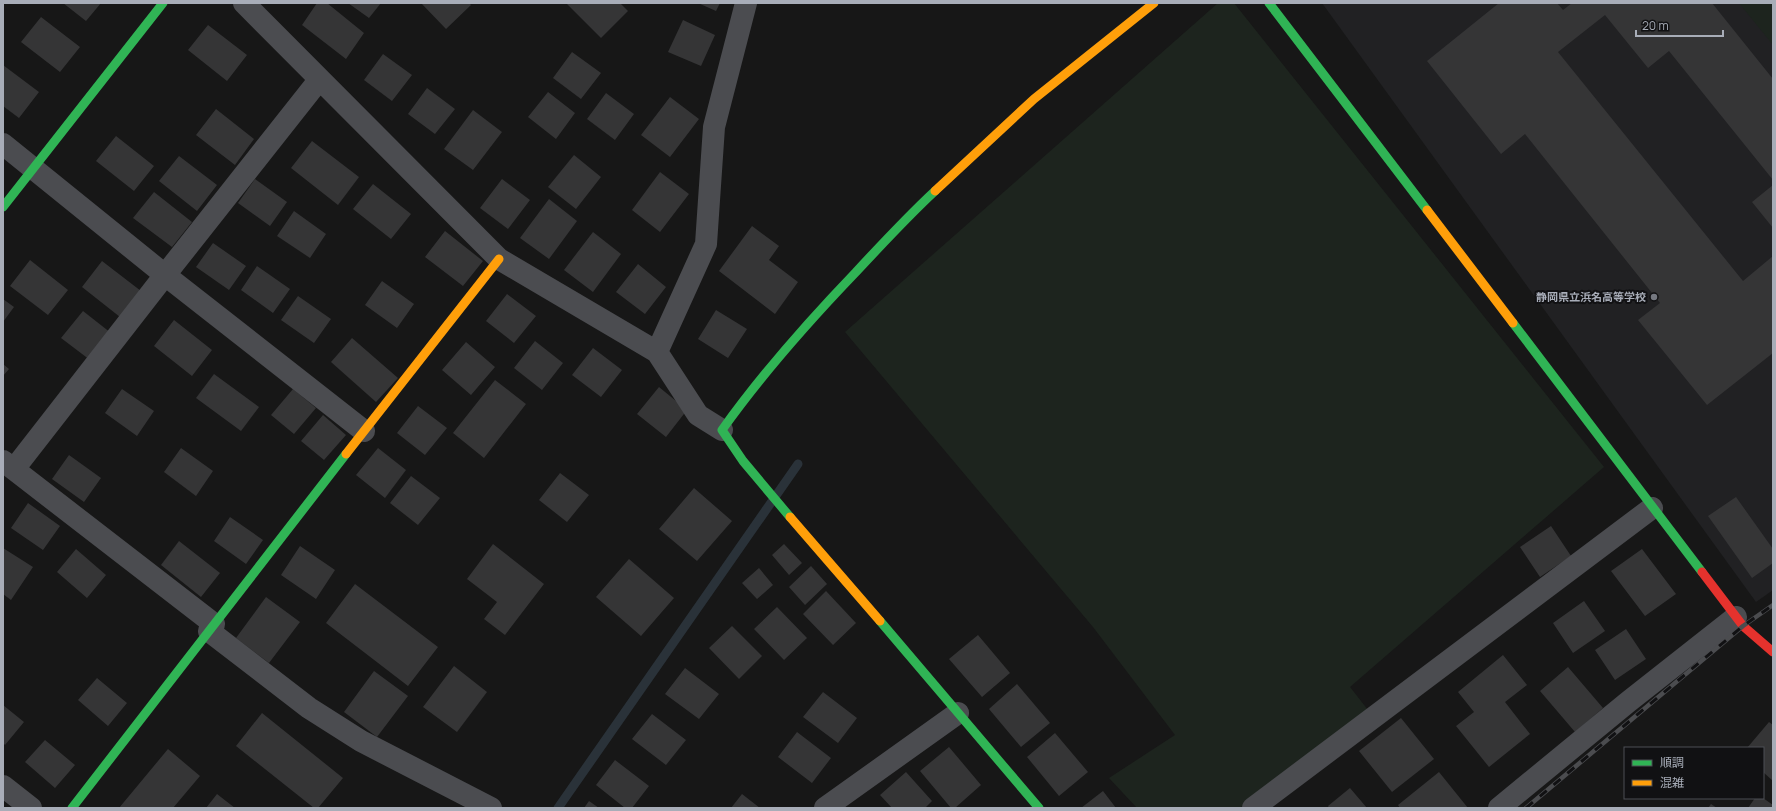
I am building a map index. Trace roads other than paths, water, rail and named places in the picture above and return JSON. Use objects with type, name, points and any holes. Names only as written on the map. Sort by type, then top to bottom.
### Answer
[{"type":"street","points":[[3,207],[164,3]]},
{"type":"street","points":[[244,3],[499,259],[657,352],[698,415],[722,430],[743,461],[761,483],[1039,808]]},
{"type":"street","points":[[657,352],[706,244],[714,127],[746,3]]},
{"type":"street","points":[[722,430],[740,405],[810,319],[911,213],[1034,99],[1154,3]]},
{"type":"street","points":[[1269,3],[1736,617],[1743,626],[1773,652]]},
{"type":"street","points":[[320,80],[165,274],[8,465],[211,627],[309,708],[361,741],[492,808]]},
{"type":"street","points":[[3,144],[364,431]]},
{"type":"street","points":[[72,808],[211,627],[499,259]]},
{"type":"street","points":[[1253,808],[1652,508]]},
{"type":"street","points":[[1499,808],[1628,702],[1736,617]]},
{"type":"street","points":[[825,808],[958,713]]},
{"type":"street","points":[[3,786],[31,808]]},
{"type":"waterway","points":[[558,808],[798,464]]},
{"type":"railway","points":[[1526,808],[1743,626],[1773,605]]},
{"type":"place","name":"静岡県立浜名高等学校","points":[[1654,297]]}]
